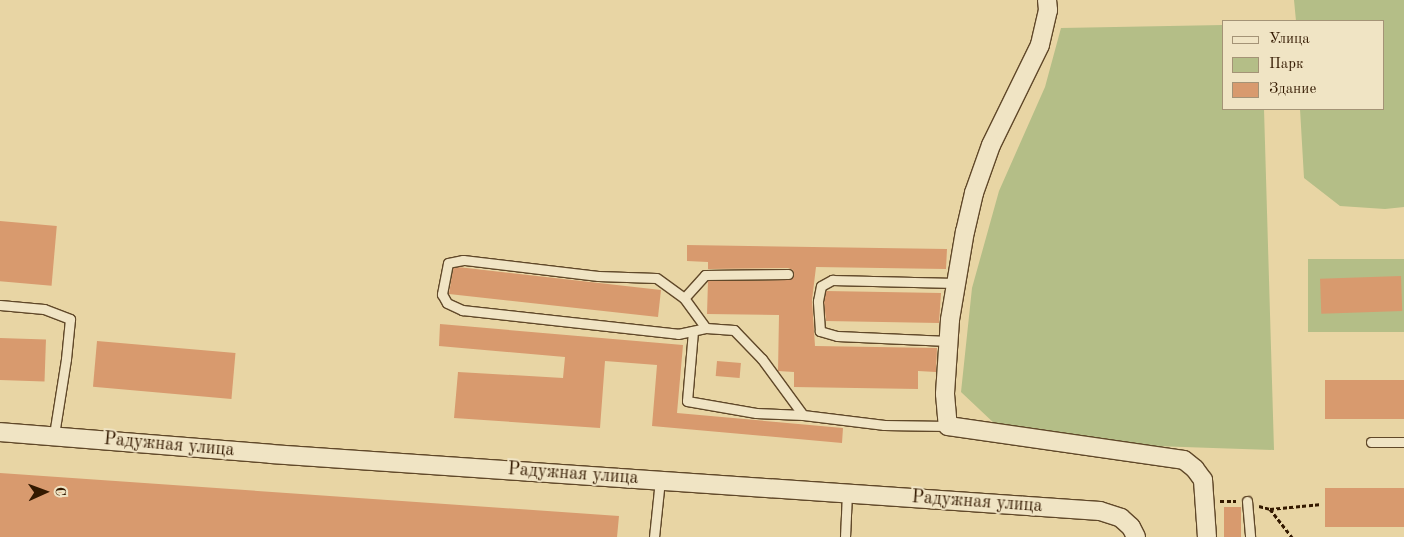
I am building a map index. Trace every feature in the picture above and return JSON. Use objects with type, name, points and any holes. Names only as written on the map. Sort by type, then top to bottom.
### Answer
[{"type":"street","points":[[1047,0],[1048,10],[1040,45],[991,145],[974,193],[955,283],[948,341],[945,394],[948,426],[1184,460],[1204,480],[1207,537]]},
{"type":"street","name":"Радужная улица","points":[[0,432],[280,454],[1100,511],[1121,518],[1131,528],[1136,537]]},
{"type":"lane","points":[[706,328],[684,298],[656,278],[598,276],[463,260],[448,263],[442,294],[447,303],[462,310],[678,334],[706,328],[734,330],[762,359],[803,415]]},
{"type":"lane","points":[[684,298],[704,275],[788,274]]},
{"type":"lane","points":[[948,341],[837,336],[820,331],[818,301],[821,286],[832,280],[955,283]]},
{"type":"lane","points":[[0,305],[44,309],[70,318],[66,359],[54,435]]},
{"type":"lane","points":[[693,331],[687,401],[756,413],[803,415],[884,425],[948,426]]},
{"type":"lane","points":[[1371,442],[1404,442]]},
{"type":"lane","points":[[654,537],[660,480]]},
{"type":"lane","points":[[845,537],[847,493]]},
{"type":"lane","points":[[1247,501],[1250,537]]},
{"type":"path","points":[[1270,509],[1322,504]]},
{"type":"green space","points":[[1294,0],[1404,0],[1404,207],[1385,209],[1340,206],[1304,178],[1300,110],[1384,110],[1384,20],[1296,20]]},
{"type":"green space","points":[[1222,25],[1222,110],[1264,110],[1274,450],[1154,446],[996,425],[961,392],[972,288],[999,191],[1045,87],[1061,28]]},
{"type":"green space","points":[[1308,259],[1404,259],[1404,332],[1308,332]]},
{"type":"building","points":[[0,221],[57,226],[52,286],[0,281]]},
{"type":"building","points":[[687,245],[947,249],[946,269],[816,267],[812,300],[815,346],[937,348],[936,372],[918,371],[918,389],[794,387],[794,372],[778,371],[779,315],[707,314],[708,281],[788,280],[794,277],[793,270],[788,268],[708,269],[708,262],[687,261]]},
{"type":"building","points":[[458,267],[661,290],[658,317],[449,294],[453,268]]},
{"type":"building","points":[[1401,276],[1402,311],[1321,314],[1320,279]]},
{"type":"building","points":[[826,291],[941,293],[939,323],[826,321],[824,301]]},
{"type":"building","points":[[440,324],[683,345],[677,413],[843,428],[842,443],[652,426],[657,365],[605,361],[600,428],[454,418],[458,372],[563,378],[565,357],[439,346]]},
{"type":"building","points":[[0,338],[46,340],[45,382],[0,380]]},
{"type":"building","points":[[97,341],[235,353],[231,399],[93,387]]},
{"type":"building","points":[[717,361],[741,363],[740,378],[716,376]]},
{"type":"building","points":[[1325,380],[1404,380],[1404,419],[1325,419]]},
{"type":"building","points":[[0,473],[619,516],[617,537],[0,537]]},
{"type":"building","points":[[1325,488],[1404,488],[1404,527],[1325,527]]},
{"type":"building","points":[[1224,507],[1241,507],[1241,537],[1224,537]]}]
